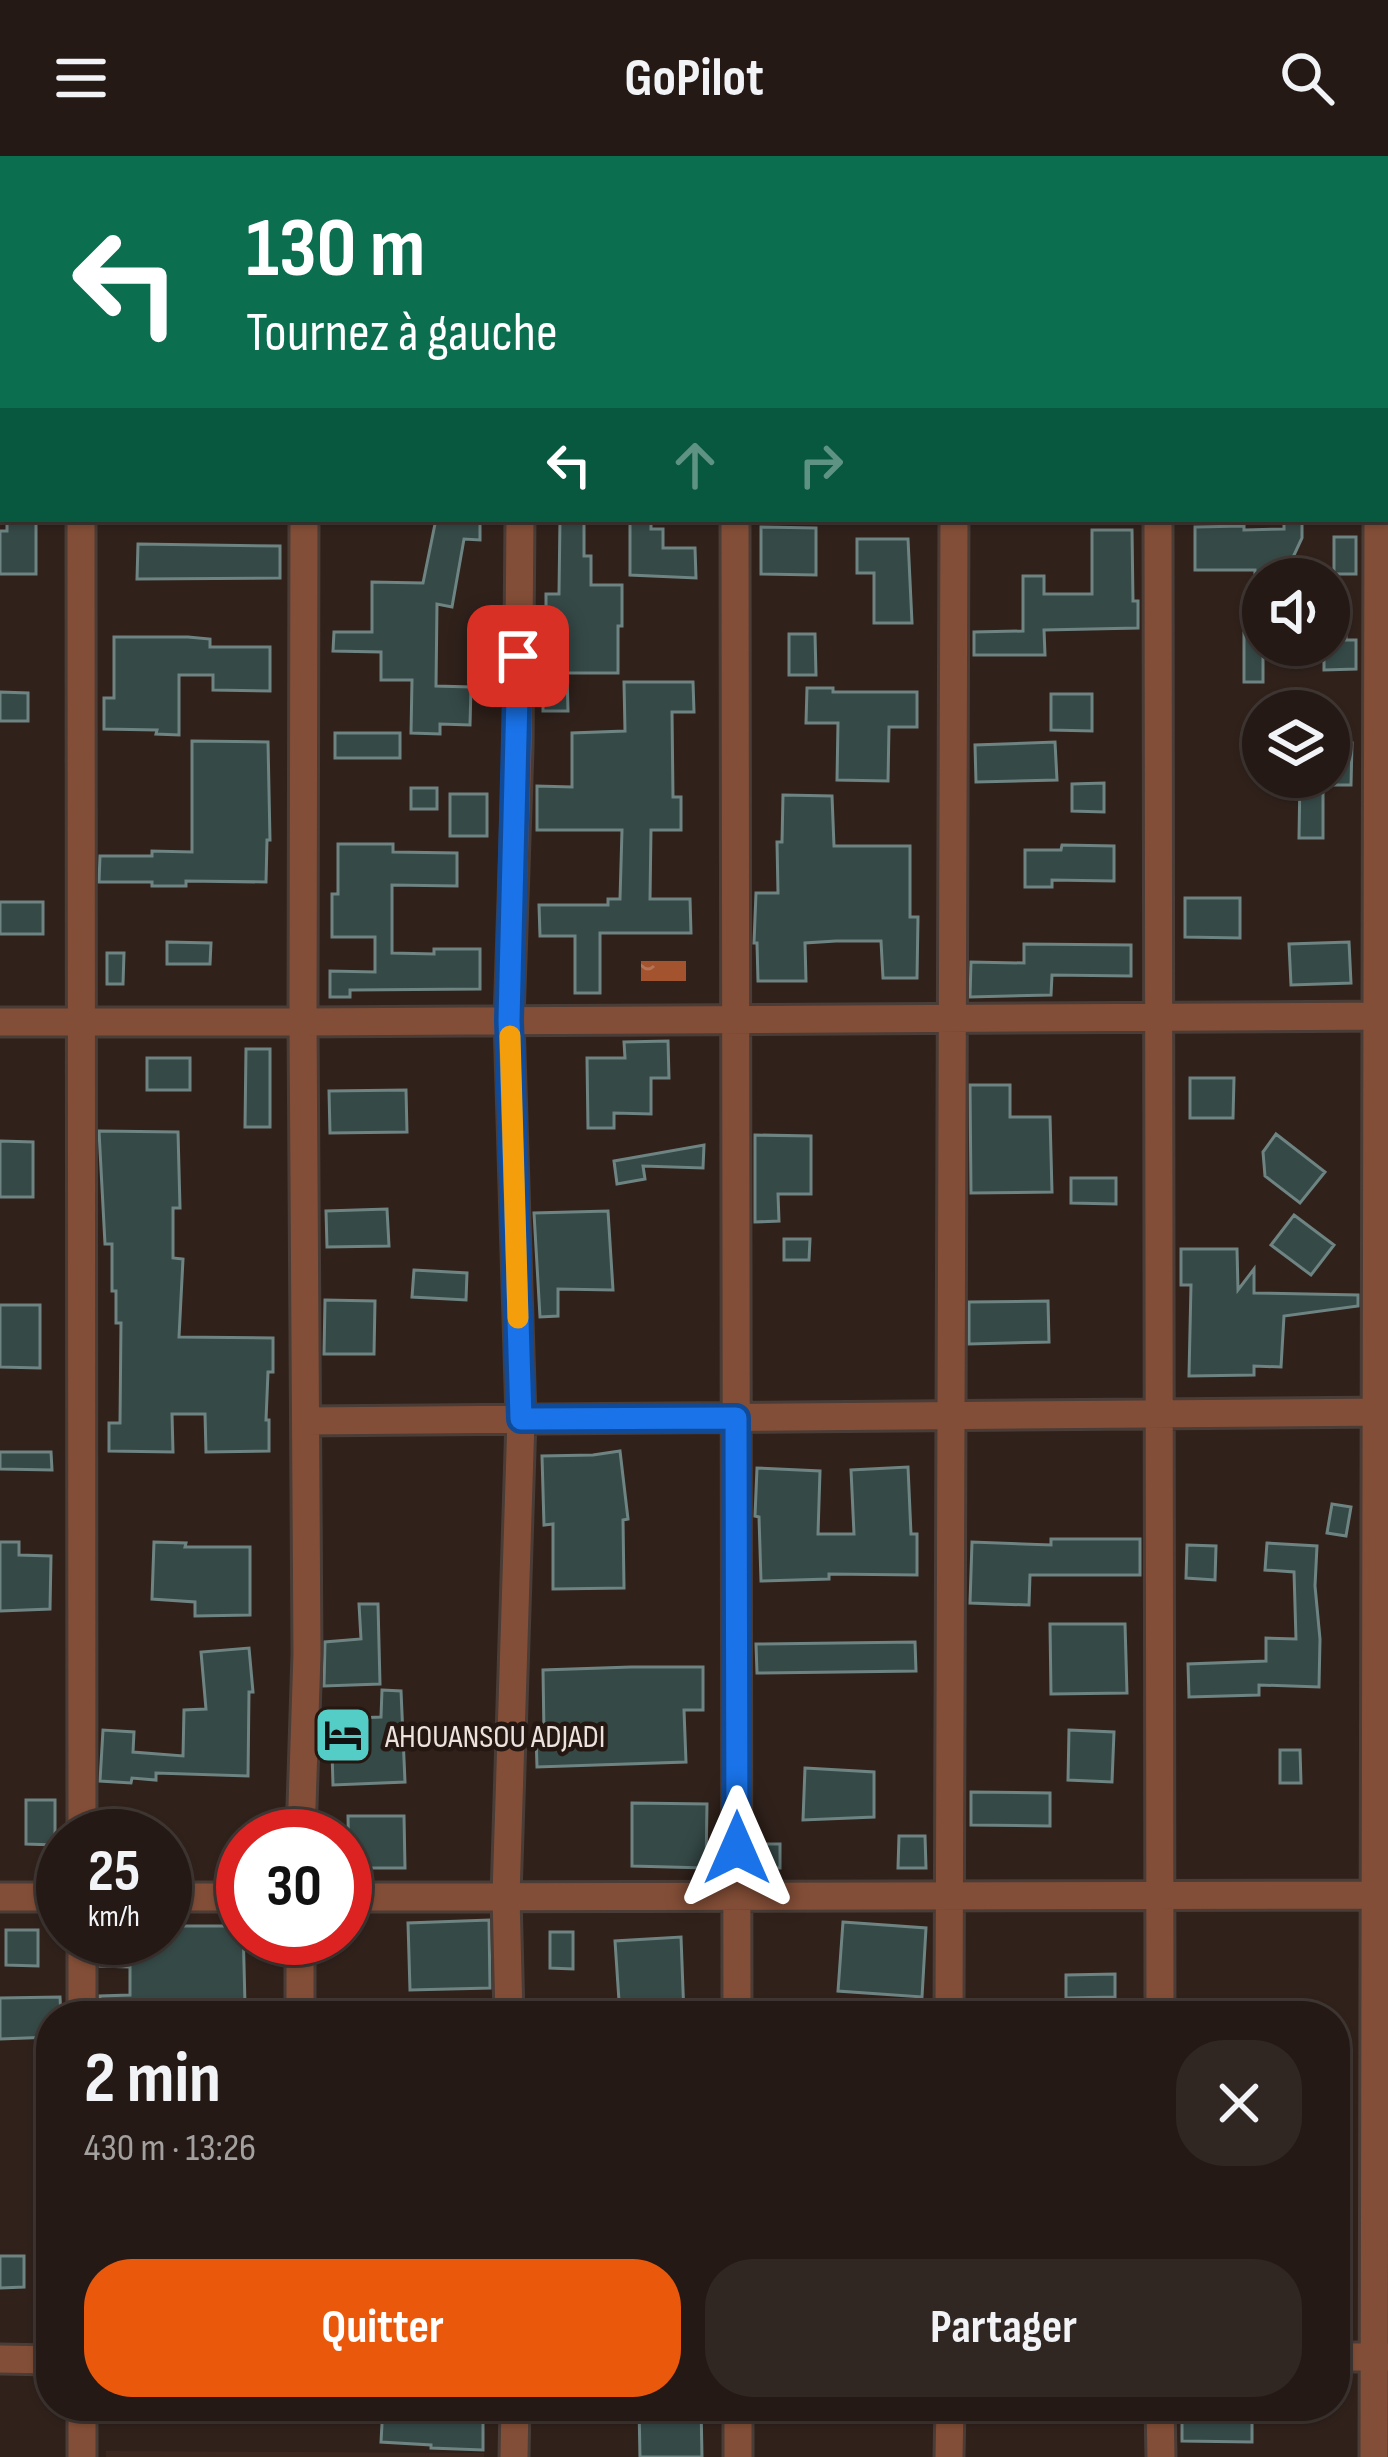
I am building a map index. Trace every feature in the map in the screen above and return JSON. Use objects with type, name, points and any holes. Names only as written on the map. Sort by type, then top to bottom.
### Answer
[{"type":"street","points":[[81,522],[82,1809]]},
{"type":"street","points":[[303,1809],[308,1654],[304,522]]},
{"type":"street","points":[[508,2001],[506,1896],[521,1419],[509,1020],[520,522]]},
{"type":"street","points":[[735,522],[737,2001]]},
{"type":"street","points":[[949,2001],[954,522]]},
{"type":"street","points":[[1158,522],[1160,2001]]},
{"type":"street","points":[[1374,2457],[1381,2357],[1382,1895],[1378,522]]},
{"type":"street","points":[[0,1022],[1383,1016]]},
{"type":"street","points":[[306,1421],[1382,1412]]},
{"type":"street","points":[[372,1897],[1382,1895]]},
{"type":"street","points":[[0,1897],[36,1897]]},
{"type":"street","points":[[82,1965],[82,2001]]},
{"type":"street","points":[[300,1965],[300,2001]]},
{"type":"street","points":[[1350,2357],[1381,2357]]},
{"type":"street","points":[[0,2360],[36,2360]]},
{"type":"street","points":[[82,2421],[82,2457]]},
{"type":"street","points":[[514,2421],[514,2457]]},
{"type":"street","points":[[738,2421],[738,2457]]},
{"type":"street","points":[[949,2457],[950,2421]]},
{"type":"street","points":[[1160,2421],[1161,2457]]},
{"type":"shaded area","points":[[106,2451],[484,2453],[484,2457],[106,2457]]},
{"type":"water","points":[[641,961],[686,961],[686,981],[641,981]]},
{"type":"building","points":[[7,522],[36,522],[36,574],[0,574],[0,531],[7,531]]},
{"type":"building","points":[[435,522],[480,522],[480,540],[464,539],[452,607],[437,604],[436,686],[471,687],[470,725],[440,724],[440,734],[411,733],[412,680],[381,680],[381,652],[333,651],[334,632],[372,632],[372,582],[423,583]]},
{"type":"building","points":[[560,522],[584,522],[584,556],[591,556],[591,585],[622,585],[618,673],[567,673],[568,711],[543,711],[537,640],[546,640],[546,594],[559,594]]},
{"type":"building","points":[[630,522],[651,522],[651,529],[663,529],[663,548],[695,548],[696,578],[630,575]]},
{"type":"building","points":[[1284,522],[1302,522],[1302,538],[1293,558],[1242,558],[1242,570],[1195,570],[1195,527],[1244,526],[1244,530],[1284,529]]},
{"type":"building","points":[[761,527],[816,528],[816,575],[761,574]]},
{"type":"building","points":[[1092,530],[1132,530],[1138,628],[1044,630],[1045,655],[974,655],[974,632],[1023,631],[1023,576],[1044,576],[1044,594],[1092,594]]},
{"type":"building","points":[[1334,537],[1356,537],[1356,574],[1350,574],[1350,558],[1334,558]]},
{"type":"building","points":[[857,539],[908,539],[912,623],[874,623],[874,573],[857,573]]},
{"type":"building","points":[[138,544],[280,546],[280,578],[137,579]]},
{"type":"building","points":[[789,634],[815,634],[816,675],[789,675]]},
{"type":"building","points":[[114,637],[188,637],[210,639],[210,647],[270,647],[270,691],[213,690],[213,675],[179,675],[179,735],[104,729],[104,698],[114,698]]},
{"type":"building","points":[[1350,640],[1356,640],[1356,669],[1324,670],[1324,666],[1350,666]]},
{"type":"building","points":[[1244,666],[1263,666],[1263,682],[1244,682]]},
{"type":"building","points":[[624,682],[693,682],[694,712],[672,712],[673,797],[681,797],[681,830],[651,830],[650,899],[690,899],[691,933],[600,933],[600,993],[575,993],[575,936],[540,936],[539,905],[608,905],[608,899],[620,899],[622,830],[537,830],[537,786],[572,787],[572,733],[625,731]]},
{"type":"building","points":[[807,688],[917,692],[917,727],[889,727],[888,781],[837,780],[838,723],[806,723]]},
{"type":"building","points":[[0,692],[28,693],[28,721],[0,721]]},
{"type":"building","points":[[1051,694],[1092,694],[1092,731],[1051,730]]},
{"type":"building","points":[[335,733],[400,733],[400,758],[335,758]]},
{"type":"building","points":[[192,741],[268,742],[266,882],[186,881],[186,886],[152,886],[152,882],[99,882],[100,856],[192,852]]},
{"type":"building","points":[[1055,742],[1057,780],[976,782],[975,745]]},
{"type":"building","points":[[1104,783],[1104,812],[1072,811],[1072,784]]},
{"type":"building","points":[[411,788],[437,788],[437,809],[411,809]]},
{"type":"building","points":[[450,794],[487,794],[487,836],[450,836]]},
{"type":"building","points":[[783,795],[832,796],[834,846],[910,846],[910,917],[918,917],[917,978],[883,978],[881,941],[836,941],[805,943],[806,981],[758,981],[756,893],[778,893]]},
{"type":"building","points":[[1300,798],[1323,798],[1323,838],[1299,838]]},
{"type":"building","points":[[338,844],[393,844],[393,852],[457,853],[457,886],[392,885],[392,953],[480,949],[480,989],[350,990],[350,997],[330,997],[330,971],[375,972],[375,937],[332,937]]},
{"type":"building","points":[[1062,845],[1114,846],[1114,881],[1052,880],[1052,887],[1025,887],[1025,850],[1061,850]]},
{"type":"building","points":[[1185,898],[1240,898],[1240,938],[1185,937]]},
{"type":"building","points":[[0,902],[43,902],[43,934],[0,934]]},
{"type":"building","points":[[167,942],[211,943],[210,964],[167,964]]},
{"type":"building","points":[[1349,942],[1351,983],[1291,985],[1289,944]]},
{"type":"building","points":[[1024,944],[1131,945],[1131,976],[1052,975],[1051,995],[970,997],[971,962],[1024,963]]},
{"type":"building","points":[[107,953],[124,953],[123,984],[107,984]]},
{"type":"building","points":[[668,1041],[669,1078],[651,1078],[651,1114],[614,1113],[614,1128],[588,1128],[587,1058],[625,1058],[624,1042]]},
{"type":"building","points":[[246,1049],[270,1049],[270,1127],[245,1127]]},
{"type":"building","points":[[147,1058],[190,1058],[190,1090],[147,1090]]},
{"type":"building","points":[[1190,1078],[1234,1078],[1233,1118],[1190,1118]]},
{"type":"building","points":[[970,1085],[1010,1085],[1010,1117],[1050,1117],[1052,1192],[971,1193]]},
{"type":"building","points":[[406,1090],[407,1132],[330,1133],[329,1091]]},
{"type":"building","points":[[99,1131],[178,1132],[180,1208],[173,1208],[173,1258],[183,1259],[179,1337],[273,1338],[266,1420],[269,1451],[206,1452],[205,1414],[172,1414],[173,1452],[109,1451],[109,1423],[120,1423],[121,1323],[116,1323],[116,1291],[112,1291],[112,1244],[105,1244]]},
{"type":"building","points":[[1276,1134],[1325,1172],[1300,1203],[1265,1176],[1263,1152]]},
{"type":"building","points":[[755,1135],[811,1136],[811,1194],[778,1194],[779,1221],[755,1222]]},
{"type":"building","points":[[0,1141],[33,1142],[33,1197],[0,1197]]},
{"type":"building","points":[[704,1145],[703,1168],[643,1166],[645,1179],[617,1184],[614,1161]]},
{"type":"building","points":[[1071,1178],[1116,1178],[1116,1204],[1071,1203]]},
{"type":"building","points":[[387,1209],[389,1246],[327,1247],[326,1211]]},
{"type":"building","points":[[608,1211],[613,1290],[558,1289],[558,1316],[540,1317],[534,1213]]},
{"type":"building","points":[[1294,1215],[1334,1245],[1311,1275],[1271,1245]]},
{"type":"building","points":[[784,1239],[810,1239],[809,1260],[784,1260]]},
{"type":"building","points":[[1181,1249],[1237,1249],[1238,1290],[1254,1269],[1254,1293],[1358,1295],[1358,1306],[1284,1316],[1281,1367],[1254,1366],[1254,1375],[1189,1376],[1191,1285],[1181,1285]]},
{"type":"building","points":[[414,1270],[467,1273],[466,1300],[412,1297]]},
{"type":"building","points":[[325,1300],[375,1301],[374,1354],[324,1354]]},
{"type":"building","points":[[1048,1301],[1049,1342],[969,1344],[969,1302]]},
{"type":"building","points":[[0,1305],[40,1305],[40,1368],[0,1367]]},
{"type":"building","points":[[620,1451],[628,1519],[623,1520],[624,1588],[553,1589],[553,1524],[544,1525],[542,1456]]},
{"type":"building","points":[[0,1452],[51,1452],[52,1470],[0,1469]]},
{"type":"building","points":[[908,1467],[917,1575],[829,1574],[829,1579],[761,1581],[759,1517],[755,1516],[757,1468],[820,1471],[818,1534],[854,1534],[851,1470]]},
{"type":"building","points":[[1332,1504],[1351,1507],[1346,1536],[1327,1533]]},
{"type":"building","points":[[1051,1539],[1140,1539],[1140,1575],[1030,1575],[1029,1605],[970,1603],[972,1542],[1051,1545]]},
{"type":"building","points":[[0,1542],[19,1542],[19,1555],[51,1556],[50,1609],[0,1611]]},
{"type":"building","points":[[154,1542],[250,1547],[250,1615],[195,1616],[195,1602],[152,1599]]},
{"type":"building","points":[[1267,1543],[1317,1546],[1319,1687],[1259,1685],[1259,1695],[1189,1697],[1188,1664],[1266,1661],[1266,1638],[1296,1639],[1294,1572],[1265,1570]]},
{"type":"building","points":[[1187,1545],[1216,1546],[1215,1580],[1186,1578]]},
{"type":"building","points":[[359,1604],[378,1604],[380,1684],[324,1686],[325,1642],[361,1639]]},
{"type":"building","points":[[1050,1624],[1125,1624],[1127,1693],[1051,1694]]},
{"type":"building","points":[[915,1642],[916,1671],[757,1673],[756,1644]]},
{"type":"building","points":[[249,1648],[253,1692],[249,1692],[248,1776],[156,1773],[156,1780],[100,1781],[103,1730],[134,1732],[133,1752],[183,1756],[184,1710],[206,1709],[201,1652]]},
{"type":"building","points":[[703,1667],[703,1710],[684,1710],[686,1762],[537,1767],[536,1734],[544,1734],[543,1670]]},
{"type":"building","points":[[382,1690],[401,1691],[405,1782],[333,1785],[331,1719],[381,1717]]},
{"type":"building","points":[[1069,1730],[1114,1732],[1112,1782],[1068,1780]]},
{"type":"building","points":[[1280,1750],[1300,1750],[1301,1783],[1280,1783]]},
{"type":"building","points":[[805,1768],[874,1772],[874,1817],[803,1820]]},
{"type":"building","points":[[971,1792],[1050,1793],[1050,1826],[971,1825]]},
{"type":"building","points":[[26,1800],[55,1800],[55,1809],[36,1809],[36,1844],[26,1844]]},
{"type":"building","points":[[632,1803],[707,1804],[706,1868],[632,1866]]},
{"type":"building","points":[[372,1816],[404,1816],[405,1868],[372,1868]]},
{"type":"building","points":[[899,1836],[925,1836],[926,1868],[898,1868]]},
{"type":"building","points":[[755,1844],[780,1844],[780,1868],[755,1867]]},
{"type":"building","points":[[489,1920],[490,1988],[410,1990],[408,1923]]},
{"type":"building","points":[[843,1922],[926,1928],[922,1997],[838,1991]]},
{"type":"building","points":[[192,1926],[216,1926],[216,1965],[244,1965],[245,2001],[100,2001],[100,1996],[130,1995],[130,1967],[100,1966],[192,1965]]},
{"type":"building","points":[[6,1930],[36,1930],[38,1966],[6,1965]]},
{"type":"building","points":[[550,1932],[573,1932],[573,1969],[550,1968]]},
{"type":"building","points":[[681,1937],[683,2001],[619,2001],[615,1941]]},
{"type":"building","points":[[1115,1974],[1115,1997],[1066,1998],[1066,1975]]},
{"type":"building","points":[[60,1997],[60,2001],[36,2001],[36,2038],[0,2039],[0,1998]]},
{"type":"building","points":[[0,2256],[24,2256],[24,2287],[0,2288]]},
{"type":"building","points":[[382,2421],[483,2421],[483,2450],[381,2442]]},
{"type":"building","points":[[639,2421],[701,2421],[702,2457],[640,2457]]},
{"type":"building","points":[[1182,2421],[1252,2421],[1252,2442],[1182,2441]]},
{"type":"slow traffic","points":[[510,1036],[518,1318]]},
{"type":"place","name":"AHOUANSOU ADJADI","points":[[343,1735]]},
{"type":"route","points":[[518,656],[509,1020],[521,1419],[736,1418],[737,1848]]}]
